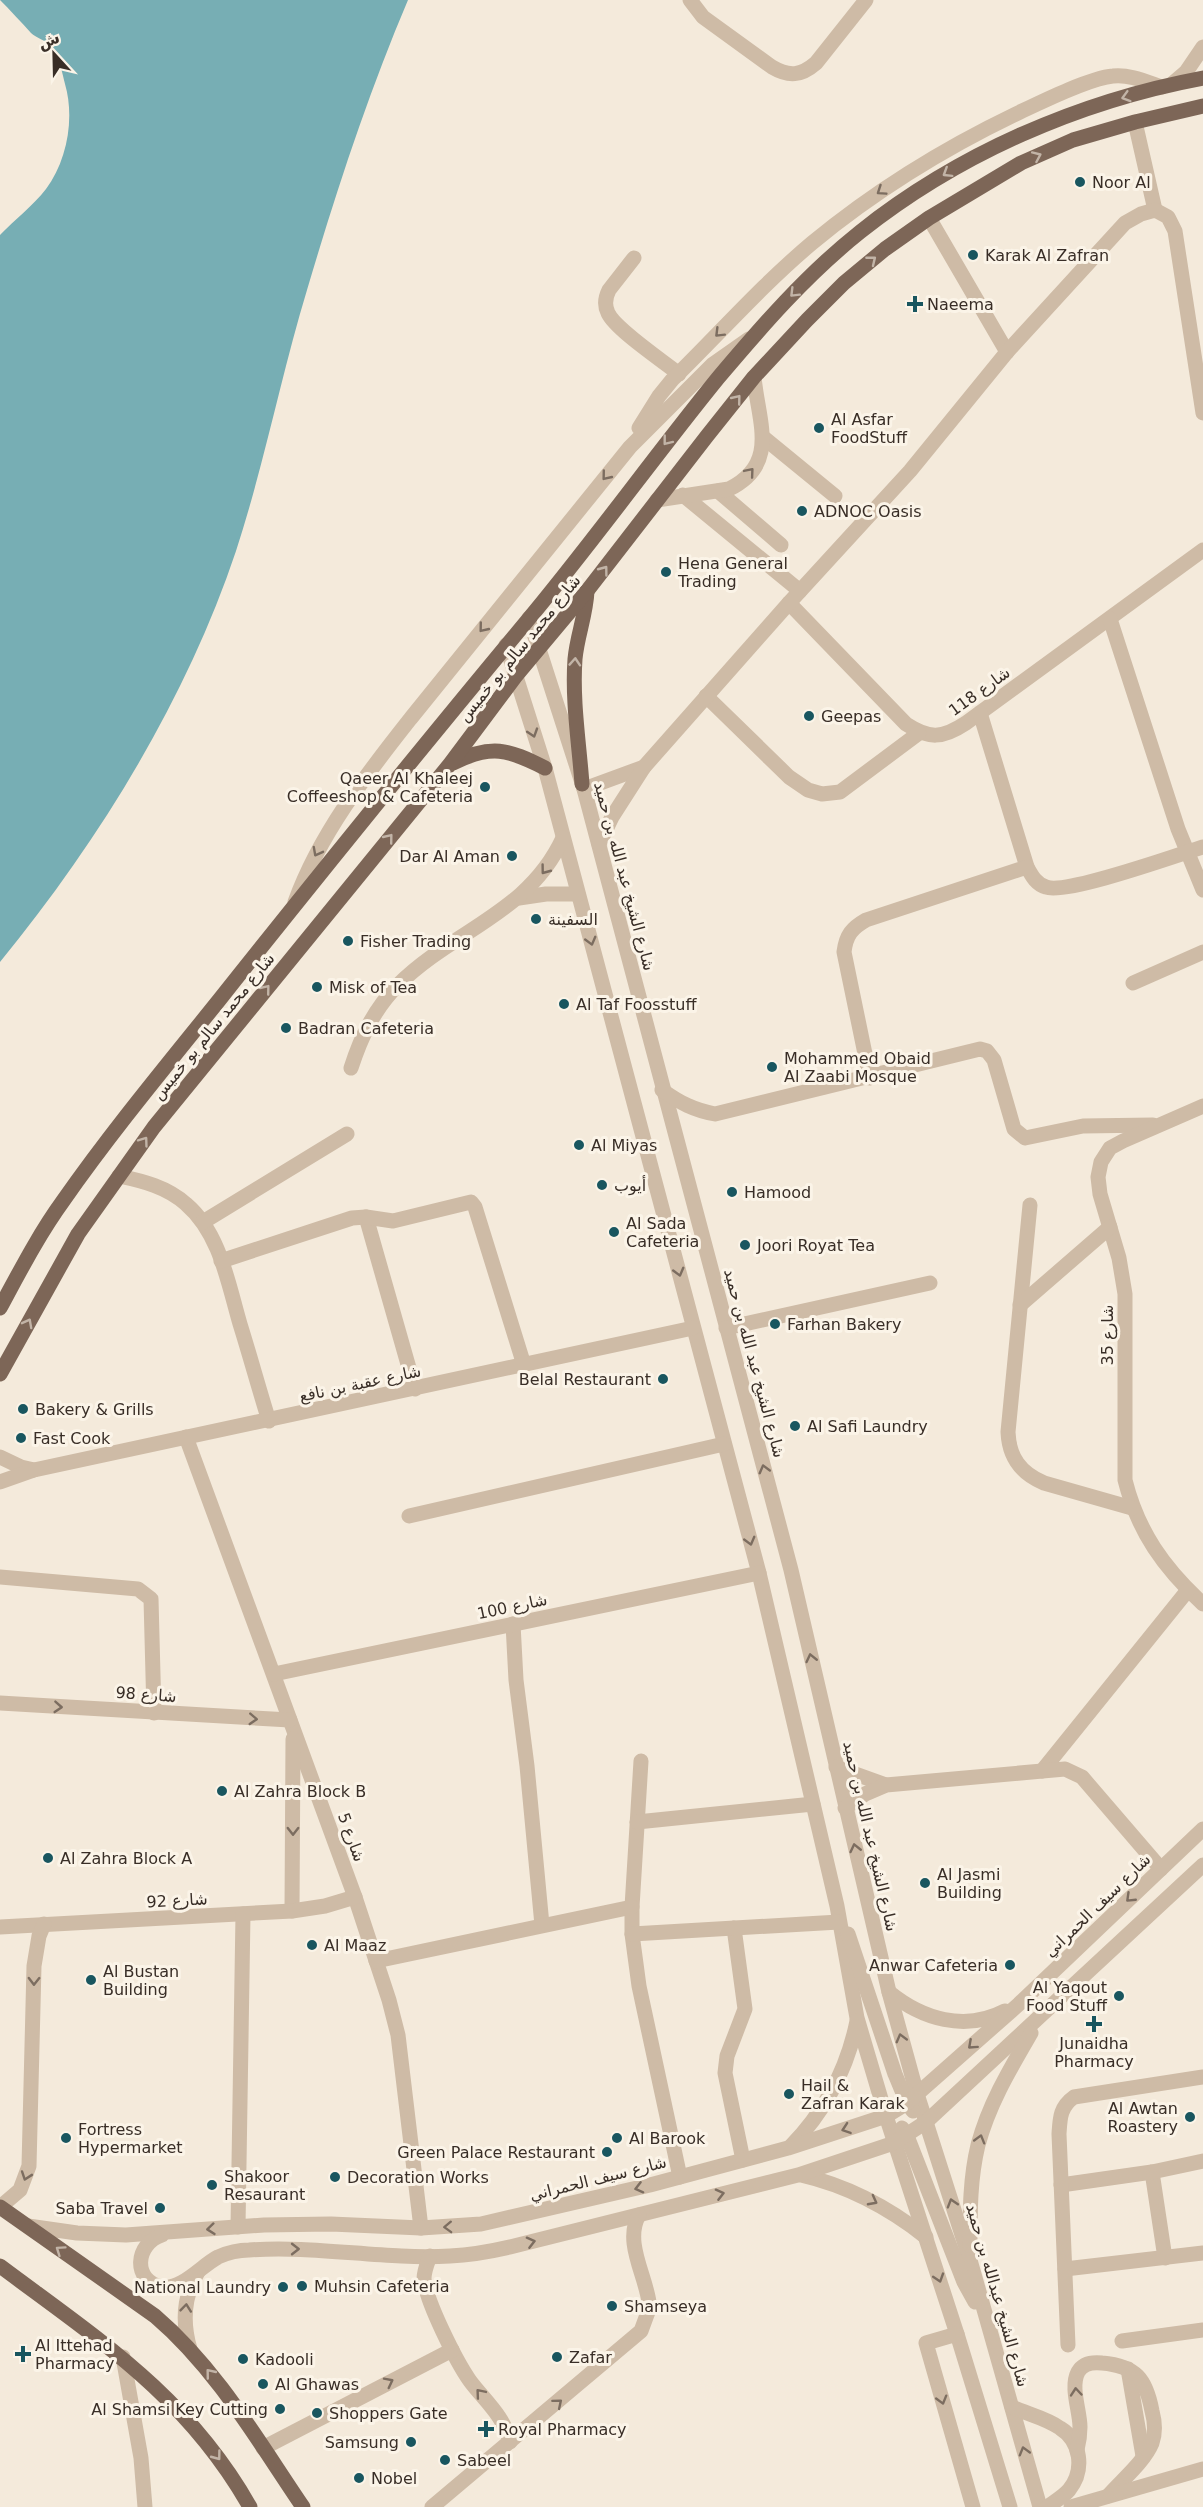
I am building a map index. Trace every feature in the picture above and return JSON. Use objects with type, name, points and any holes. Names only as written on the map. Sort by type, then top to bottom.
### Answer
[{"type":"main road","name":"شارع محمد سالم بو خميس","points":[[0,1308],[63,1200],[295,902],[529,618],[685,418],[754,335],[826,260],[863,230],[949,172],[1011,139],[1065,117],[1167,85],[1203,78]]},
{"type":"main road","name":"شارع محمد سالم بو خميس","points":[[0,1374],[64,1256],[154,1127],[450,764],[515,677],[587,591],[754,377],[844,283],[885,249],[929,218],[1021,164],[1073,140],[1203,106]]},
{"type":"main road","points":[[583,786],[574,681],[575,656],[587,609],[587,591]]},
{"type":"main road","points":[[450,764],[485,750],[525,758],[545,768]]},
{"type":"main road","points":[[0,2207],[155,2316],[190,2349],[219,2384],[303,2507]]},
{"type":"main road","points":[[0,2266],[123,2357],[177,2407],[223,2464],[248,2507]]},
{"type":"street","points":[[690,0],[703,17],[772,67],[783,73],[795,74],[807,71],[816,63],[866,0]]},
{"type":"street","points":[[630,447],[648,412],[679,374],[763,288],[811,244],[862,204],[916,168],[972,135],[1030,107],[1096,80],[1115,75],[1167,85],[1186,72],[1203,47]]},
{"type":"street","points":[[1135,122],[1155,210]]},
{"type":"street","points":[[599,844],[612,817],[644,766],[910,471],[1007,352],[1125,224],[1141,214],[1155,210],[1168,217],[1175,231],[1199,357],[1203,413]]},
{"type":"street","points":[[929,218],[1007,352]]},
{"type":"street","points":[[634,258],[606,296],[606,309],[614,321],[679,374]]},
{"type":"street","points":[[295,902],[305,875],[324,840],[377,761],[630,447],[712,365],[754,335]]},
{"type":"street","points":[[657,500],[718,491],[739,484],[754,469],[763,448],[764,437],[754,377]]},
{"type":"street","points":[[764,437],[835,496]]},
{"type":"street","points":[[718,491],[781,545]]},
{"type":"street","points":[[683,495],[800,591]]},
{"type":"street","name":"شارع 118","points":[[920,733],[936,736],[952,733],[1203,550]]},
{"type":"street","points":[[706,696],[789,777],[808,790],[822,794],[840,792],[920,733],[906,724],[789,603]]},
{"type":"street","points":[[529,618],[539,647]]},
{"type":"street","points":[[1110,619],[1186,852],[1203,890]]},
{"type":"street","points":[[506,645],[545,768],[759,1573],[837,1906],[857,2018],[886,2116],[901,2139],[964,2282],[985,2317]]},
{"type":"street","name":"شارع الشيخ عبد الله بن حميد","points":[[539,647],[599,844],[662,1090],[791,1570],[912,2099]]},
{"type":"street","points":[[980,713],[1027,867],[1034,880],[1046,888],[1058,889],[1203,847]]},
{"type":"street","points":[[583,786],[644,766]]},
{"type":"street","points":[[351,1068],[361,1038],[377,1010],[398,985],[519,898],[544,872],[563,838]]},
{"type":"street","points":[[870,1078],[844,951],[845,941],[850,932],[866,920],[1027,867]]},
{"type":"street","points":[[519,898],[546,894],[578,894]]},
{"type":"street","points":[[1133,983],[1203,952]]},
{"type":"street","points":[[662,1090],[678,1102],[696,1111],[715,1114],[870,1078],[980,1049],[987,1051],[994,1060],[1014,1130],[1025,1138],[1083,1126],[1159,1125]]},
{"type":"street","name":"شارع 35","points":[[1203,1107],[1110,1148],[1101,1162],[1098,1177],[1100,1194],[1121,1266],[1125,1294],[1123,1450],[1125,1480],[1132,1509],[1144,1536],[1188,1590],[1203,1604]]},
{"type":"street","points":[[203,1222],[347,1134]]},
{"type":"street","points":[[119,1176],[144,1181],[166,1191],[186,1204],[203,1222],[221,1261],[269,1421]]},
{"type":"street","points":[[221,1261],[343,1220],[366,1217],[393,1221],[463,1202],[473,1203],[524,1365]]},
{"type":"street","points":[[1030,1205],[1008,1445],[1020,1469],[1031,1478],[1132,1509]]},
{"type":"street","points":[[366,1217],[415,1389]]},
{"type":"street","points":[[1020,1305],[1110,1227]]},
{"type":"street","points":[[726,1328],[930,1282]]},
{"type":"street","name":"شارع عقبة بن نافع","points":[[0,1482],[34,1470],[693,1328]]},
{"type":"street","name":"شارع 5","points":[[186,1437],[355,1897],[398,2035],[421,2228]]},
{"type":"street","points":[[409,1516],[724,1444]]},
{"type":"street","points":[[0,1457],[21,1467],[34,1470]]},
{"type":"street","name":"شارع 100","points":[[274,1674],[759,1573]]},
{"type":"street","points":[[0,1576],[138,1589],[151,1599],[154,1713]]},
{"type":"street","points":[[1042,1771],[1188,1590]]},
{"type":"street","points":[[513,1624],[516,1680],[527,1766],[542,1925]]},
{"type":"street","name":"شارع 98","points":[[0,1703],[292,1725]]},
{"type":"street","points":[[292,1725],[292,1911]]},
{"type":"street","points":[[641,1761],[632,1934],[639,1986],[680,2177]]},
{"type":"street","points":[[836,1767],[886,1785]]},
{"type":"street","points":[[845,1808],[865,1794],[886,1785],[1065,1769],[1082,1777],[1161,1869]]},
{"type":"street","points":[[637,1822],[813,1804]]},
{"type":"street","name":"شارع سيف الحمراني","points":[[28,2226],[77,2233],[165,2234],[238,2227],[331,2224],[421,2228],[461,2226],[506,2219],[680,2177],[788,2148],[886,2116],[912,2099],[1019,2004],[1203,1829]]},
{"type":"street","points":[[165,2234],[153,2238],[144,2247],[140,2259],[143,2272],[151,2282],[163,2287],[176,2286],[218,2258],[247,2250],[333,2250],[430,2256],[486,2252],[798,2175],[901,2139],[926,2122],[1038,2021],[1203,1866]]},
{"type":"street","name":"شارع 92","points":[[0,1927],[292,1911],[326,1906],[355,1897]]},
{"type":"street","points":[[837,1906],[856,1955],[873,2013],[912,2099]]},
{"type":"street","points":[[376,1961],[632,1907]]},
{"type":"street","points":[[238,2227],[243,1914]]},
{"type":"street","points":[[632,1934],[839,1922]]},
{"type":"street","points":[[0,2207],[20,2190],[29,2166],[34,1966],[39,1936],[44,1924]]},
{"type":"street","points":[[734,1928],[745,2009],[727,2056],[725,2073],[743,2160]]},
{"type":"street","points":[[889,1992],[904,2004],[921,2013],[960,2022],[981,2020],[1019,2004]]},
{"type":"street","points":[[788,2148],[806,2130],[835,2088],[850,2050],[857,2018]]},
{"type":"street","points":[[970,2260],[971,2193],[978,2144],[997,2094],[1038,2021]]},
{"type":"street","points":[[1068,2345],[1059,2134],[1061,2112],[1066,2103],[1074,2097],[1203,2077]]},
{"type":"street","name":"شارع الشيخ عبدالله بن حميد","points":[[912,2099],[926,2122],[970,2260],[1040,2507]]},
{"type":"street","points":[[901,2139],[926,2238],[1010,2507]]},
{"type":"street","points":[[1061,2185],[1152,2172],[1203,2161]]},
{"type":"street","points":[[1152,2172],[1165,2258]]},
{"type":"street","points":[[798,2175],[819,2179],[860,2194],[906,2221],[926,2238]]},
{"type":"street","points":[[432,2507],[641,2331],[649,2302],[633,2241],[633,2228],[639,2214]]},
{"type":"street","points":[[1065,2269],[1203,2253]]},
{"type":"street","points":[[430,2256],[424,2272],[426,2288],[452,2350],[468,2378],[502,2420],[510,2442]]},
{"type":"street","points":[[190,2349],[186,2333],[186,2300],[191,2284],[200,2270]]},
{"type":"street","points":[[1122,2341],[1203,2330]]},
{"type":"street","points":[[957,2334],[927,2343],[972,2507]]},
{"type":"street","points":[[263,2448],[452,2350]]},
{"type":"street","points":[[123,2357],[141,2458],[146,2507]]},
{"type":"street","points":[[1047,2507],[1064,2495],[1073,2484],[1079,2467],[1077,2450],[1080,2428],[1075,2384],[1077,2373],[1085,2365],[1097,2362],[1118,2364],[1128,2369],[1144,2384],[1149,2394],[1154,2421],[1152,2443],[1108,2496]]},
{"type":"street","points":[[1012,2407],[1061,2428],[1077,2450]]},
{"type":"street","points":[[1071,2507],[1203,2469]]},
{"type":"water","points":[[0,0],[408,0],[366,107],[329,217],[298,322],[246,519],[216,606],[192,661],[136,767],[72,868],[0,962],[0,235],[35,201],[53,178],[64,152],[69,111],[61,69],[53,50],[46,42],[31,33]]},
{"type":"place","name":"Noor Al","points":[[1080,182]]},
{"type":"place","name":"Karak Al Zafran","points":[[973,255]]},
{"type":"place","name":"Naeema","points":[[915,304]]},
{"type":"place","name":"Al Asfar FoodStuff","points":[[819,428]]},
{"type":"place","name":"ADNOC Oasis","points":[[802,511]]},
{"type":"place","name":"Hena General Trading","points":[[666,572]]},
{"type":"place","name":"Geepas","points":[[809,716]]},
{"type":"place","name":"Qaeer Al Khaleej Coffeeshop & Cafeteria","points":[[485,787]]},
{"type":"place","name":"Dar Al Aman","points":[[512,856]]},
{"type":"place","name":"السفينة","points":[[536,919]]},
{"type":"place","name":"Fisher Trading","points":[[348,941]]},
{"type":"place","name":"Misk of Tea","points":[[317,987]]},
{"type":"place","name":"Al Taf Foosstuff","points":[[564,1004]]},
{"type":"place","name":"Badran Cafeteria","points":[[286,1028]]},
{"type":"place","name":"Mohammed Obaid Al Zaabi Mosque","points":[[772,1067]]},
{"type":"place","name":"Al Miyas","points":[[579,1145]]},
{"type":"place","name":"أيوب","points":[[602,1185]]},
{"type":"place","name":"Hamood","points":[[732,1192]]},
{"type":"place","name":"Al Sada Cafeteria","points":[[614,1232]]},
{"type":"place","name":"Joori Royat Tea","points":[[745,1245]]},
{"type":"place","name":"Farhan Bakery","points":[[775,1324]]},
{"type":"place","name":"Belal Restaurant","points":[[663,1379]]},
{"type":"place","name":"Bakery & Grills","points":[[23,1409]]},
{"type":"place","name":"Al Safi Laundry","points":[[795,1426]]},
{"type":"place","name":"Fast Cook","points":[[21,1438]]},
{"type":"place","name":"Al Zahra Block B","points":[[222,1791]]},
{"type":"place","name":"Al Zahra Block A","points":[[48,1858]]},
{"type":"place","name":"Al Jasmi Building","points":[[925,1883]]},
{"type":"place","name":"Al Maaz","points":[[312,1945]]},
{"type":"place","name":"Anwar Cafeteria","points":[[1010,1965]]},
{"type":"place","name":"Al Bustan Building","points":[[91,1980]]},
{"type":"place","name":"Al Yaqout Food Stuff","points":[[1119,1996]]},
{"type":"place","name":"Junaidha Pharmacy","points":[[1094,2024]]},
{"type":"place","name":"Hail & Zafran Karak","points":[[789,2094]]},
{"type":"place","name":"Al Awtan Roastery","points":[[1190,2117]]},
{"type":"place","name":"Fortress Hypermarket","points":[[66,2138]]},
{"type":"place","name":"Al Barook","points":[[617,2138]]},
{"type":"place","name":"Green Palace Restaurant","points":[[607,2152]]},
{"type":"place","name":"Decoration Works","points":[[335,2177]]},
{"type":"place","name":"Shakoor Resaurant","points":[[212,2185]]},
{"type":"place","name":"Saba Travel","points":[[160,2208]]},
{"type":"place","name":"Muhsin Cafeteria","points":[[302,2286]]},
{"type":"place","name":"National Laundry","points":[[283,2287]]},
{"type":"place","name":"Shamseya","points":[[612,2306]]},
{"type":"place","name":"Al Ittehad Pharmacy","points":[[23,2354]]},
{"type":"place","name":"Zafar","points":[[557,2357]]},
{"type":"place","name":"Kadooli","points":[[243,2359]]},
{"type":"place","name":"Al Ghawas","points":[[263,2384]]},
{"type":"place","name":"Al Shamsi Key Cutting","points":[[280,2409]]},
{"type":"place","name":"Shoppers Gate","points":[[317,2413]]},
{"type":"place","name":"Royal Pharmacy","points":[[486,2429]]},
{"type":"place","name":"Samsung","points":[[411,2442]]},
{"type":"place","name":"Sabeel","points":[[445,2460]]},
{"type":"place","name":"Nobel","points":[[359,2478]]}]
